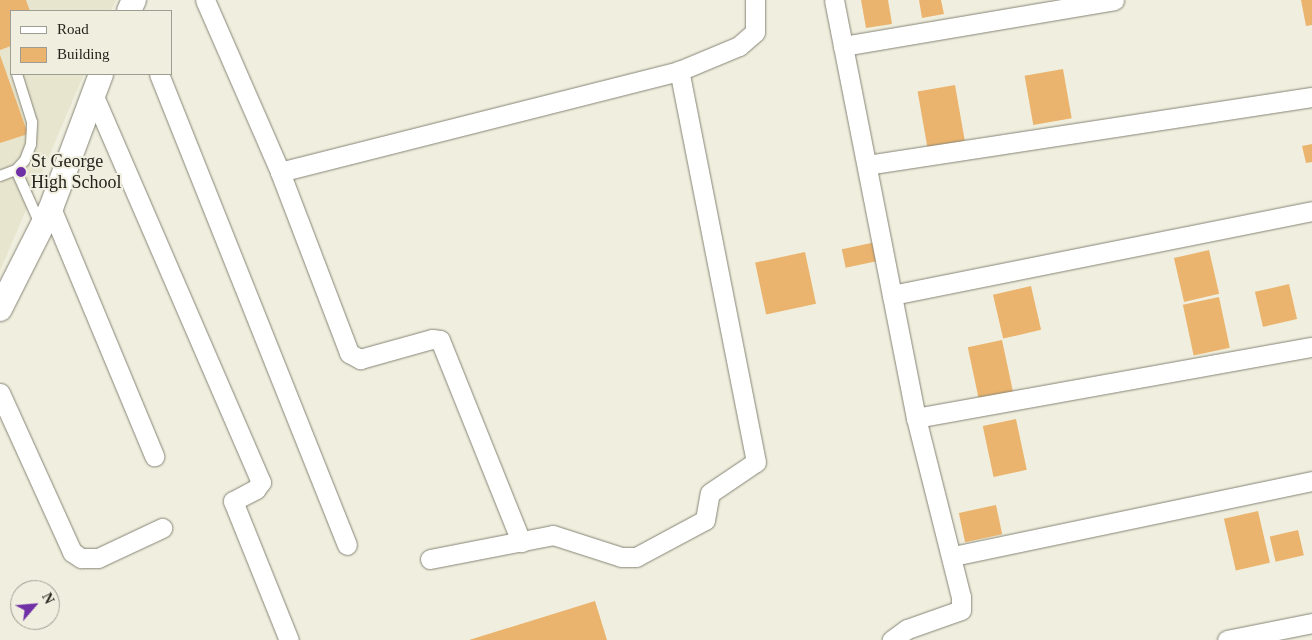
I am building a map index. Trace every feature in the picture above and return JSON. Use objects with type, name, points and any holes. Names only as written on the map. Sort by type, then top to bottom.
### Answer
[{"type":"street","points":[[205,0],[280,172],[349,353],[360,359],[432,339],[440,340],[521,542]]},
{"type":"street","points":[[280,172],[679,71],[739,46],[755,32],[755,0]]},
{"type":"street","points":[[834,0],[916,418],[953,556],[960,610],[889,638]]},
{"type":"street","points":[[843,46],[1114,0]]},
{"type":"street","points":[[430,559],[560,536],[621,557],[636,557],[705,520],[710,493],[756,462],[679,71]]},
{"type":"street","points":[[159,75],[347,545]]},
{"type":"street","points":[[0,309],[46,218],[97,84]]},
{"type":"street","points":[[97,84],[261,482],[256,489],[233,501],[290,640]]},
{"type":"street","points":[[867,165],[1312,97]]},
{"type":"street","points":[[892,295],[1312,211]]},
{"type":"street","points":[[46,218],[154,456]]},
{"type":"street","points":[[916,418],[1312,348]]},
{"type":"street","points":[[0,393],[72,552],[81,558],[98,558],[162,528]]},
{"type":"street","points":[[953,556],[1312,481]]},
{"type":"street","points":[[1227,640],[1312,624]]},
{"type":"lane","points":[[0,176],[16,170],[25,160],[31,144],[32,122],[17,75]]},
{"type":"lane","points":[[16,170],[46,218]]},
{"type":"shaded area","name":"St George High School","points":[[0,0],[116,0],[111,10],[10,10],[10,75],[84,75],[0,271]]},
{"type":"building","points":[[0,0],[26,0],[30,10],[10,10],[10,46],[0,50]]},
{"type":"building","points":[[861,0],[888,0],[892,24],[866,28]]},
{"type":"building","points":[[919,0],[941,0],[944,14],[922,18]]},
{"type":"building","points":[[1301,0],[1312,0],[1312,25],[1306,26]]},
{"type":"building","points":[[0,55],[28,134],[0,143]]},
{"type":"building","points":[[1063,69],[1072,118],[1033,125],[1025,76]]},
{"type":"building","points":[[955,85],[965,141],[927,148],[918,92]]},
{"type":"building","points":[[1312,144],[1312,162],[1306,163],[1302,146]]},
{"type":"building","points":[[876,242],[880,261],[846,268],[842,249]]},
{"type":"building","points":[[1209,250],[1219,294],[1184,302],[1174,258]]},
{"type":"building","points":[[805,252],[816,304],[766,314],[755,263]]},
{"type":"building","points":[[1289,284],[1297,319],[1263,327],[1255,292]]},
{"type":"building","points":[[1031,286],[1041,330],[1003,339],[993,295]]},
{"type":"building","points":[[1219,297],[1230,348],[1194,356],[1183,305]]},
{"type":"building","points":[[1002,340],[1013,392],[979,399],[968,347]]},
{"type":"building","points":[[1016,419],[1027,470],[994,477],[983,426]]},
{"type":"building","points":[[996,505],[1002,534],[965,542],[959,513]]},
{"type":"building","points":[[1258,511],[1270,563],[1236,571],[1224,519]]},
{"type":"building","points":[[1298,530],[1304,555],[1276,562],[1270,537]]},
{"type":"building","points":[[595,601],[607,640],[469,640]]},
{"type":"place","name":"St George High School","points":[[21,172]]}]
